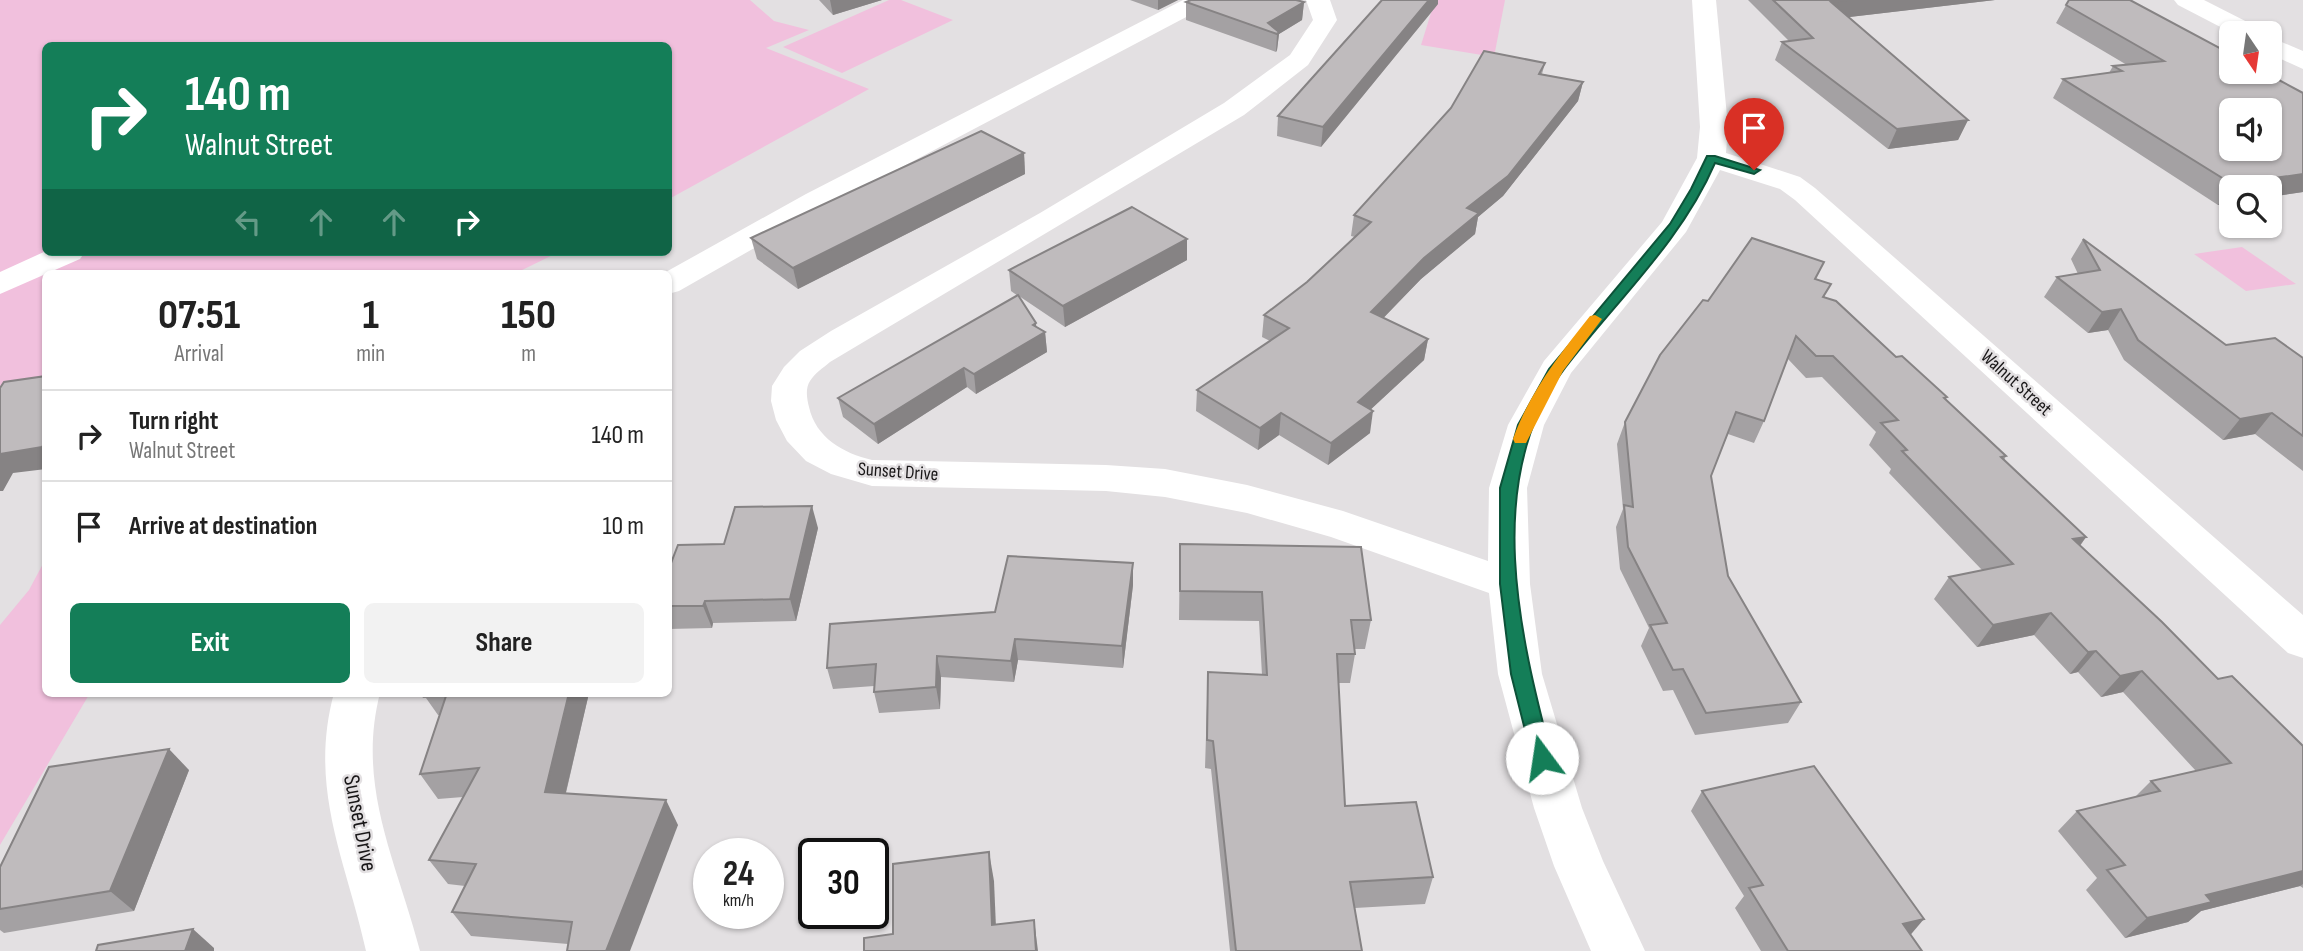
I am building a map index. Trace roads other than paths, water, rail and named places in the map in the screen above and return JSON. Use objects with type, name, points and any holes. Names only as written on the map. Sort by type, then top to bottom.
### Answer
[{"type":"street","points":[[672,282],[817,200],[997,104],[1201,0]]},
{"type":"street","name":"Sunset Drive","points":[[1318,0],[1322,5],[1325,20],[1299,60],[1234,109],[843,338],[811,360],[795,376],[788,391],[792,413],[798,430],[816,451],[844,468],[872,473],[1106,478],[1165,483],[1247,499],[1343,526],[1509,584]]},
{"type":"street","points":[[1618,951],[1579,866],[1542,758],[1520,674],[1509,584],[1508,488],[1526,425],[1556,369],[1675,226],[1697,189],[1711,158],[1714,127],[1704,0]]},
{"type":"street","points":[[2186,0],[2227,21]]},
{"type":"street","points":[[2282,50],[2303,61]]},
{"type":"street","name":"Walnut Street","points":[[1711,158],[1790,183],[1805,194],[2303,641]]},
{"type":"street","points":[[0,285],[61,256]]},
{"type":"street","name":"Sunset Drive","points":[[356,697],[348,751],[353,801],[371,882],[393,951]]}]
